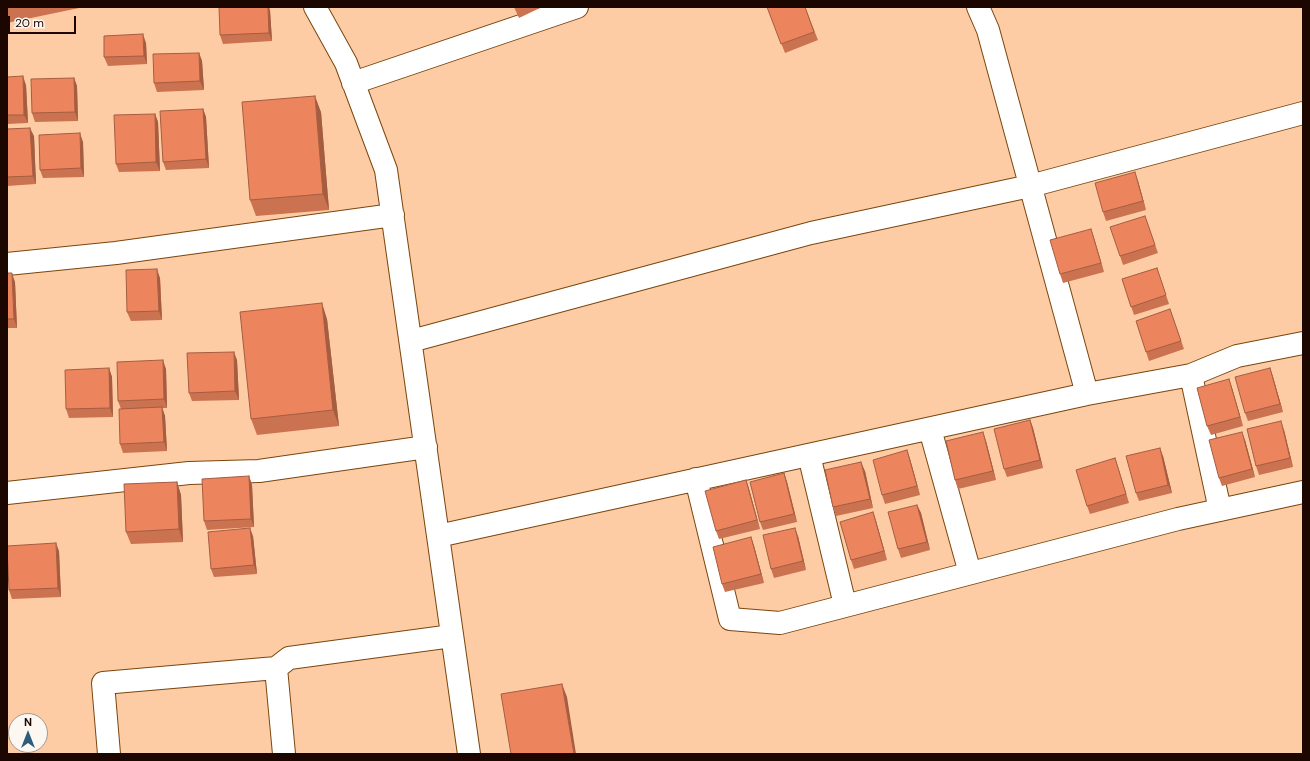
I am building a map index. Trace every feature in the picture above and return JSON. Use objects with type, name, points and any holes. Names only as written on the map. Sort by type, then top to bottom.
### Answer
[{"type":"street","points":[[316,7],[346,63],[386,170],[469,754]]},
{"type":"street","points":[[353,83],[577,7]]},
{"type":"street","points":[[978,7],[988,30],[1087,394]]},
{"type":"street","points":[[411,341],[812,233],[1030,186],[1303,113]]},
{"type":"street","points":[[7,264],[124,252],[393,215]]},
{"type":"street","points":[[438,536],[1087,394],[1191,375],[1237,356],[1303,343]]},
{"type":"street","points":[[1191,375],[1220,510]]},
{"type":"street","points":[[930,428],[970,573]]},
{"type":"street","points":[[7,493],[189,473],[259,471],[426,447]]},
{"type":"street","points":[[809,455],[846,605]]},
{"type":"street","points":[[696,479],[730,619],[780,622],[1178,519],[1303,492]]},
{"type":"street","points":[[109,754],[103,683],[276,668],[289,658],[452,636]]},
{"type":"street","points":[[276,668],[284,754]]},
{"type":"building","points":[[219,7],[268,7],[269,33],[220,35]]},
{"type":"building","points":[[767,7],[805,7],[814,32],[781,44]]},
{"type":"building","points":[[143,34],[144,56],[104,57],[104,36]]},
{"type":"building","points":[[199,53],[200,81],[154,83],[153,54]]},
{"type":"building","points":[[23,76],[24,115],[7,115],[7,77]]},
{"type":"building","points":[[74,78],[75,112],[32,113],[31,79]]},
{"type":"building","points":[[315,96],[323,194],[250,200],[242,102]]},
{"type":"building","points":[[203,109],[206,159],[163,162],[160,111]]},
{"type":"building","points":[[155,114],[156,162],[116,164],[114,115]]},
{"type":"building","points":[[30,128],[33,176],[7,177],[7,129]]},
{"type":"building","points":[[80,133],[81,168],[40,170],[39,135]]},
{"type":"building","points":[[1135,172],[1143,201],[1103,212],[1095,183]]},
{"type":"building","points":[[1145,216],[1155,245],[1120,256],[1110,227]]},
{"type":"building","points":[[1091,229],[1101,263],[1060,274],[1050,240]]},
{"type":"building","points":[[1157,268],[1166,295],[1131,307],[1122,279]]},
{"type":"building","points":[[157,269],[159,311],[127,312],[126,270]]},
{"type":"building","points":[[7,273],[12,273],[14,319],[7,319]]},
{"type":"building","points":[[322,303],[333,410],[251,419],[240,312]]},
{"type":"building","points":[[1170,309],[1181,341],[1146,352],[1136,321]]},
{"type":"building","points":[[234,352],[235,391],[189,393],[187,353]]},
{"type":"building","points":[[163,360],[164,399],[118,401],[117,362]]},
{"type":"building","points":[[109,368],[110,408],[66,409],[65,370]]},
{"type":"building","points":[[1270,368],[1280,404],[1245,413],[1235,377]]},
{"type":"building","points":[[1229,379],[1240,417],[1207,426],[1197,388]]},
{"type":"building","points":[[162,407],[164,442],[120,444],[119,409]]},
{"type":"building","points":[[1030,420],[1040,460],[1004,469],[994,429]]},
{"type":"building","points":[[1281,421],[1290,458],[1256,466],[1247,429]]},
{"type":"building","points":[[983,432],[993,471],[955,480],[946,441]]},
{"type":"building","points":[[1242,432],[1252,469],[1219,478],[1209,440]]},
{"type":"building","points":[[1160,448],[1168,485],[1136,493],[1126,456]]},
{"type":"building","points":[[907,450],[917,486],[882,495],[873,460]]},
{"type":"building","points":[[1115,458],[1126,494],[1087,506],[1076,470]]},
{"type":"building","points":[[861,462],[870,499],[833,507],[825,470]]},
{"type":"building","points":[[784,473],[794,514],[760,522],[750,482]]},
{"type":"building","points":[[249,476],[251,519],[204,521],[202,479]]},
{"type":"building","points":[[746,480],[757,520],[716,531],[705,491]]},
{"type":"building","points":[[177,482],[179,529],[126,532],[124,484]]},
{"type":"building","points":[[917,505],[927,542],[898,549],[888,512]]},
{"type":"building","points":[[873,512],[884,551],[851,560],[840,522]]},
{"type":"building","points":[[250,528],[254,565],[211,569],[208,532]]},
{"type":"building","points":[[795,528],[803,561],[771,569],[763,535]]},
{"type":"building","points":[[751,537],[761,574],[722,584],[713,547]]},
{"type":"building","points":[[56,543],[58,588],[9,590],[7,546]]},
{"type":"building","points":[[562,684],[574,754],[511,754],[501,694]]}]
